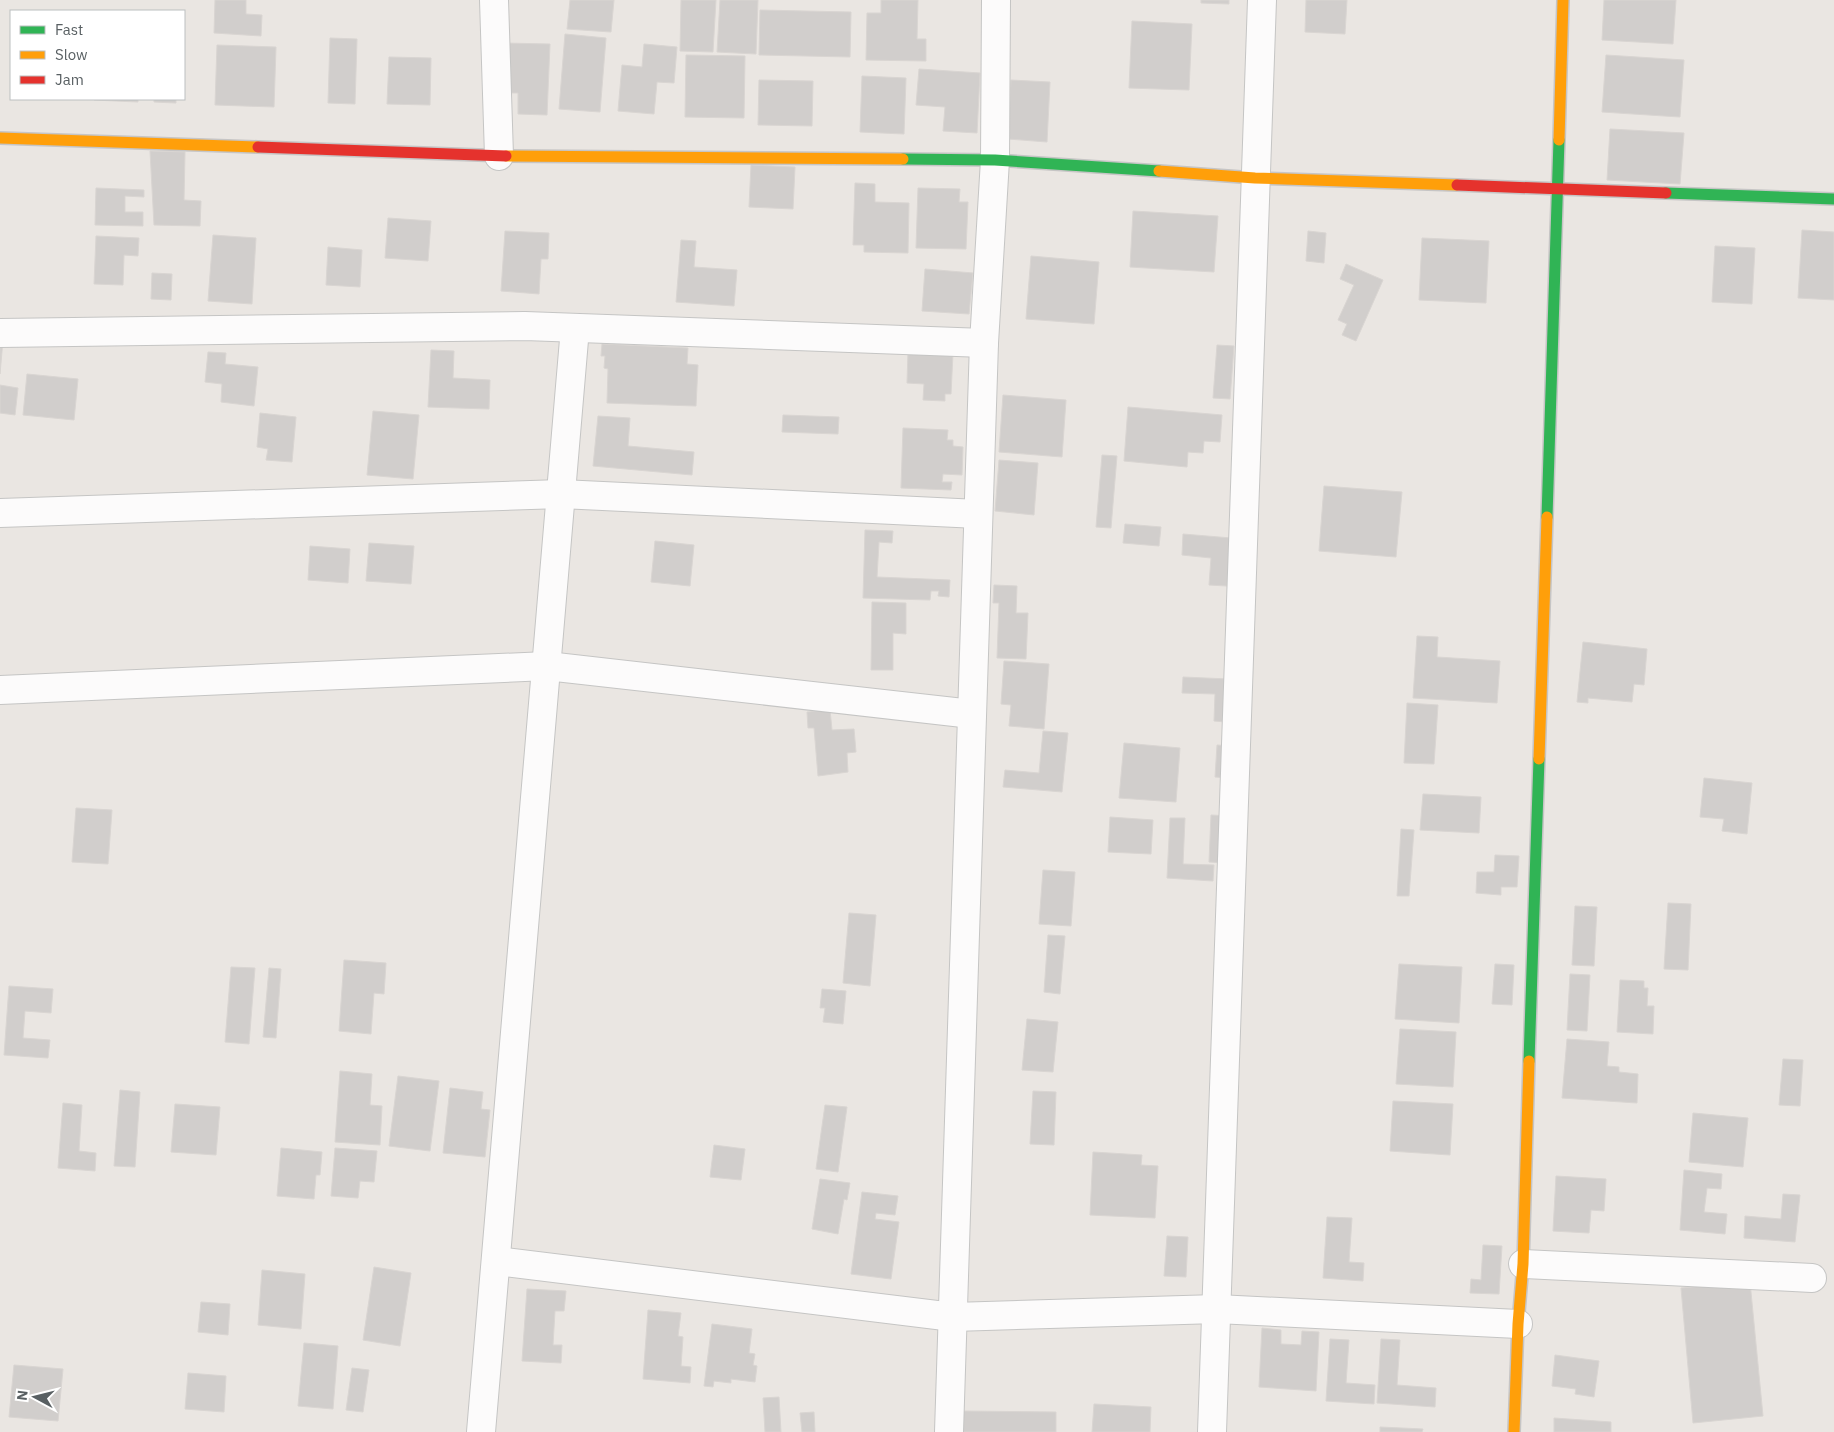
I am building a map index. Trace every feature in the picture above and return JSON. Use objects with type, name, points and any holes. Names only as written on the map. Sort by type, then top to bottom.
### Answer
[{"type":"street","points":[[494,0],[499,156]]},
{"type":"street","points":[[949,1432],[984,343],[995,160],[996,0]]},
{"type":"street","points":[[1212,1432],[1262,0]]},
{"type":"street","points":[[1514,1432],[1518,1324],[1523,1264],[1563,0]]},
{"type":"street","points":[[0,138],[499,156],[995,160],[1255,178],[1834,199]]},
{"type":"street","points":[[0,333],[525,326],[984,343]]},
{"type":"street","points":[[481,1432],[575,328]]},
{"type":"street","points":[[0,513],[561,494],[978,514]]},
{"type":"street","points":[[0,690],[547,666],[972,714]]},
{"type":"street","points":[[496,1261],[953,1318],[1217,1309],[1518,1324]]},
{"type":"street","points":[[1523,1264],[1812,1278]]},
{"type":"building","points":[[215,0],[246,0],[246,14],[262,15],[261,36],[214,33]]},
{"type":"building","points":[[570,0],[614,0],[611,32],[567,29]]},
{"type":"building","points":[[681,0],[716,0],[713,52],[680,51]]},
{"type":"building","points":[[720,0],[758,0],[756,54],[717,52]]},
{"type":"building","points":[[881,0],[918,0],[917,39],[926,39],[926,61],[866,60],[867,13],[881,13]]},
{"type":"building","points":[[1201,0],[1229,0],[1229,4],[1201,3]]},
{"type":"building","points":[[1306,0],[1347,0],[1345,34],[1305,32]]},
{"type":"building","points":[[1604,0],[1676,0],[1673,44],[1602,40]]},
{"type":"building","points":[[760,10],[851,12],[850,57],[759,55]]},
{"type":"building","points":[[1132,21],[1192,24],[1189,90],[1129,88]]},
{"type":"building","points":[[565,34],[606,38],[600,112],[559,109]]},
{"type":"building","points":[[330,38],[357,39],[355,104],[328,103]]},
{"type":"building","points":[[504,43],[550,44],[547,115],[518,114],[518,93],[502,93]]},
{"type":"building","points":[[644,44],[677,47],[674,83],[657,82],[654,114],[618,111],[622,65],[642,67]]},
{"type":"building","points":[[217,45],[276,47],[274,107],[215,105]]},
{"type":"building","points":[[686,55],[745,56],[744,118],[685,117]]},
{"type":"building","points":[[1606,55],[1684,60],[1680,117],[1602,112]]},
{"type":"building","points":[[389,57],[431,58],[430,105],[387,104]]},
{"type":"building","points":[[919,69],[980,73],[977,133],[943,131],[945,107],[916,105]]},
{"type":"building","points":[[862,76],[906,78],[904,134],[860,132]]},
{"type":"building","points":[[759,80],[813,81],[812,126],[758,125]]},
{"type":"building","points":[[1011,80],[1050,82],[1047,142],[1008,139]]},
{"type":"building","points":[[94,100],[138,100],[138,102]]},
{"type":"building","points":[[154,100],[176,100],[176,103],[154,102]]},
{"type":"building","points":[[1610,129],[1684,133],[1680,184],[1607,180]]},
{"type":"building","points":[[150,151],[185,152],[184,200],[201,201],[200,226],[154,225]]},
{"type":"building","points":[[751,165],[795,167],[793,209],[749,207]]},
{"type":"building","points":[[855,183],[875,184],[875,202],[909,203],[908,253],[864,252],[864,245],[853,245]]},
{"type":"building","points":[[96,188],[144,190],[144,197],[125,196],[125,212],[143,212],[143,226],[95,225]]},
{"type":"building","points":[[918,188],[960,189],[959,202],[968,202],[966,249],[916,248]]},
{"type":"building","points":[[1133,211],[1218,216],[1214,272],[1130,267]]},
{"type":"building","points":[[388,218],[431,221],[428,261],[385,258]]},
{"type":"building","points":[[1802,230],[1834,232],[1834,300],[1798,298]]},
{"type":"building","points":[[505,231],[549,233],[548,259],[541,259],[539,294],[501,291]]},
{"type":"building","points":[[1308,231],[1326,233],[1324,263],[1306,261]]},
{"type":"building","points":[[213,235],[256,238],[252,304],[208,301]]},
{"type":"building","points":[[96,236],[139,238],[138,256],[124,255],[123,285],[94,284]]},
{"type":"building","points":[[1422,238],[1489,241],[1486,303],[1419,300]]},
{"type":"building","points":[[681,240],[696,241],[694,267],[737,270],[734,306],[676,302]]},
{"type":"building","points":[[1715,246],[1755,248],[1752,304],[1712,302]]},
{"type":"building","points":[[328,247],[362,250],[360,287],[326,285]]},
{"type":"building","points":[[1031,256],[1099,262],[1094,324],[1026,319]]},
{"type":"building","points":[[1346,264],[1383,280],[1356,341],[1342,335],[1347,324],[1338,320],[1354,285],[1340,279]]},
{"type":"building","points":[[925,269],[973,273],[969,314],[922,311]]},
{"type":"building","points":[[152,273],[172,274],[171,300],[151,299]]},
{"type":"building","points":[[0,340],[3,340],[0,374]]},
{"type":"building","points":[[602,344],[688,348],[687,364],[698,365],[696,406],[607,403],[608,369],[604,368],[605,356],[601,356]]},
{"type":"building","points":[[1217,345],[1234,346],[1230,399],[1213,398]]},
{"type":"building","points":[[431,350],[454,351],[453,378],[490,380],[489,409],[428,407]]},
{"type":"building","points":[[208,352],[226,353],[225,364],[258,367],[254,406],[221,402],[222,384],[205,382]]},
{"type":"building","points":[[908,352],[953,353],[951,394],[945,394],[945,401],[923,400],[924,384],[907,383]]},
{"type":"building","points":[[27,374],[78,379],[74,420],[23,415]]},
{"type":"building","points":[[0,385],[18,388],[15,415],[0,413]]},
{"type":"building","points":[[1003,395],[1066,400],[1062,457],[999,452]]},
{"type":"building","points":[[1128,407],[1222,415],[1220,442],[1204,441],[1203,453],[1188,452],[1187,467],[1124,461]]},
{"type":"building","points":[[373,411],[419,415],[413,479],[367,475]]},
{"type":"building","points":[[260,413],[296,417],[292,462],[266,460],[268,449],[257,447]]},
{"type":"building","points":[[783,415],[839,417],[838,434],[782,432]]},
{"type":"building","points":[[598,416],[630,418],[628,446],[694,452],[692,475],[593,466]]},
{"type":"building","points":[[903,428],[948,430],[947,440],[953,440],[953,446],[963,447],[962,475],[943,474],[942,482],[952,482],[951,490],[901,488]]},
{"type":"building","points":[[1102,455],[1117,456],[1111,528],[1096,527]]},
{"type":"building","points":[[999,460],[1038,463],[1034,515],[995,511]]},
{"type":"building","points":[[1324,486],[1402,492],[1396,557],[1319,551]]},
{"type":"building","points":[[1125,524],[1161,527],[1159,546],[1123,543]]},
{"type":"building","points":[[865,530],[893,531],[892,543],[879,542],[877,577],[950,580],[949,597],[938,596],[939,591],[931,591],[930,600],[863,598]]},
{"type":"building","points":[[1183,534],[1231,538],[1227,586],[1209,585],[1211,558],[1182,555]]},
{"type":"building","points":[[655,541],[694,545],[690,586],[651,582]]},
{"type":"building","points":[[369,543],[414,546],[411,584],[366,581]]},
{"type":"building","points":[[310,546],[350,549],[348,583],[308,580]]},
{"type":"building","points":[[994,585],[1017,586],[1016,613],[1028,613],[1026,659],[997,658],[999,603],[993,603]]},
{"type":"building","points":[[872,602],[906,603],[906,634],[893,633],[893,670],[871,670]]},
{"type":"building","points":[[1417,636],[1438,637],[1437,657],[1500,661],[1497,703],[1413,698]]},
{"type":"building","points":[[1583,642],[1647,649],[1644,685],[1634,684],[1632,702],[1588,698],[1588,703],[1577,702]]},
{"type":"building","points":[[1004,661],[1049,664],[1044,729],[1009,726],[1011,705],[1001,704]]},
{"type":"building","points":[[1183,677],[1228,679],[1226,722],[1214,721],[1215,694],[1182,693]]},
{"type":"building","points":[[1407,703],[1438,705],[1434,764],[1404,763]]},
{"type":"building","points":[[830,710],[832,730],[854,729],[856,752],[847,753],[848,772],[818,776],[814,728],[808,728],[807,712]]},
{"type":"building","points":[[1043,731],[1068,733],[1062,792],[1003,787],[1005,770],[1039,773]]},
{"type":"building","points":[[1124,743],[1180,748],[1176,802],[1119,798]]},
{"type":"building","points":[[1217,745],[1231,746],[1229,778],[1215,777]]},
{"type":"building","points":[[1704,778],[1752,783],[1747,834],[1722,831],[1724,819],[1700,817]]},
{"type":"building","points":[[1423,794],[1481,797],[1479,833],[1420,830]]},
{"type":"building","points":[[76,808],[112,810],[108,864],[72,862]]},
{"type":"building","points":[[1211,815],[1230,816],[1227,863],[1209,862]]},
{"type":"building","points":[[1110,817],[1153,820],[1151,854],[1108,852]]},
{"type":"building","points":[[1170,818],[1185,818],[1183,864],[1214,865],[1213,881],[1167,878]]},
{"type":"building","points":[[1401,829],[1414,830],[1409,896],[1397,896]]},
{"type":"building","points":[[1495,855],[1519,856],[1517,887],[1501,887],[1501,895],[1476,893],[1477,872],[1494,872]]},
{"type":"building","points":[[1043,870],[1075,872],[1071,926],[1039,924]]},
{"type":"building","points":[[1668,903],[1691,904],[1688,970],[1664,969]]},
{"type":"building","points":[[1575,906],[1597,907],[1594,966],[1572,965]]},
{"type":"building","points":[[849,913],[876,915],[870,986],[843,983]]},
{"type":"building","points":[[1048,935],[1065,936],[1060,994],[1044,992]]},
{"type":"building","points":[[344,960],[386,963],[384,994],[374,993],[371,1034],[339,1031]]},
{"type":"building","points":[[1399,964],[1462,967],[1459,1023],[1395,1019]]},
{"type":"building","points":[[1495,964],[1514,965],[1512,1005],[1492,1004]]},
{"type":"building","points":[[231,967],[255,968],[249,1044],[225,1042]]},
{"type":"building","points":[[269,968],[281,969],[276,1038],[263,1037]]},
{"type":"building","points":[[1570,974],[1590,975],[1587,1031],[1567,1030]]},
{"type":"building","points":[[1620,980],[1644,981],[1644,988],[1648,988],[1647,1006],[1654,1006],[1653,1034],[1617,1032]]},
{"type":"building","points":[[9,986],[53,989],[51,1013],[25,1011],[23,1038],[50,1040],[48,1058],[4,1055]]},
{"type":"building","points":[[822,989],[846,991],[843,1024],[823,1022],[825,1008],[820,1008]]},
{"type":"building","points":[[1027,1019],[1058,1022],[1053,1072],[1022,1070]]},
{"type":"building","points":[[1400,1029],[1456,1032],[1453,1087],[1396,1084]]},
{"type":"building","points":[[1567,1039],[1609,1042],[1607,1066],[1619,1067],[1619,1072],[1638,1074],[1637,1103],[1562,1098]]},
{"type":"building","points":[[1783,1059],[1803,1060],[1800,1106],[1779,1105]]},
{"type":"building","points":[[340,1071],[372,1074],[370,1105],[382,1106],[380,1145],[335,1142]]},
{"type":"building","points":[[398,1076],[439,1081],[430,1151],[389,1146]]},
{"type":"building","points":[[450,1088],[483,1092],[481,1109],[490,1110],[485,1157],[443,1153]]},
{"type":"building","points":[[120,1090],[140,1092],[135,1167],[114,1166]]},
{"type":"building","points":[[1033,1091],[1056,1092],[1054,1145],[1030,1144]]},
{"type":"building","points":[[1393,1101],[1453,1104],[1450,1155],[1390,1151]]},
{"type":"building","points":[[63,1103],[82,1105],[79,1151],[96,1153],[95,1171],[58,1168]]},
{"type":"building","points":[[175,1104],[220,1107],[216,1155],[171,1152]]},
{"type":"building","points":[[825,1105],[847,1107],[838,1172],[816,1169]]},
{"type":"building","points":[[1693,1113],[1748,1118],[1743,1167],[1689,1162]]},
{"type":"building","points":[[714,1145],[745,1149],[741,1180],[710,1177]]},
{"type":"building","points":[[281,1148],[322,1152],[320,1175],[316,1175],[314,1199],[277,1196]]},
{"type":"building","points":[[335,1148],[377,1151],[374,1182],[360,1181],[358,1198],[331,1196]]},
{"type":"building","points":[[1093,1152],[1142,1155],[1141,1165],[1158,1166],[1155,1218],[1090,1215]]},
{"type":"building","points":[[1684,1170],[1722,1174],[1721,1189],[1707,1188],[1704,1212],[1727,1214],[1725,1234],[1680,1230]]},
{"type":"building","points":[[1556,1176],[1606,1179],[1604,1211],[1591,1210],[1589,1233],[1553,1231]]},
{"type":"building","points":[[820,1179],[850,1183],[847,1200],[844,1199],[838,1234],[812,1229]]},
{"type":"building","points":[[862,1192],[898,1196],[895,1215],[876,1213],[875,1219],[899,1222],[891,1279],[851,1274]]},
{"type":"building","points":[[1783,1194],[1800,1195],[1795,1242],[1744,1238],[1745,1216],[1781,1219]]},
{"type":"building","points":[[1327,1217],[1352,1218],[1349,1262],[1364,1263],[1363,1281],[1323,1278]]},
{"type":"building","points":[[1167,1236],[1188,1237],[1186,1277],[1164,1276]]},
{"type":"building","points":[[1483,1245],[1502,1246],[1499,1294],[1470,1293],[1471,1279],[1481,1280]]},
{"type":"building","points":[[374,1267],[411,1273],[400,1346],[363,1340]]},
{"type":"building","points":[[262,1270],[305,1274],[301,1329],[258,1325]]},
{"type":"building","points":[[1750,1282],[1763,1416],[1693,1423],[1681,1288]]},
{"type":"building","points":[[527,1289],[566,1291],[564,1311],[555,1311],[553,1345],[562,1345],[561,1363],[522,1361]]},
{"type":"building","points":[[201,1302],[230,1304],[228,1335],[198,1332]]},
{"type":"building","points":[[648,1310],[681,1313],[678,1336],[683,1337],[681,1366],[691,1367],[690,1383],[643,1379]]},
{"type":"building","points":[[712,1324],[752,1329],[749,1353],[755,1354],[753,1365],[757,1366],[755,1382],[731,1379],[731,1383],[714,1381],[713,1387],[704,1386]]},
{"type":"building","points":[[1262,1328],[1281,1330],[1281,1344],[1301,1345],[1302,1331],[1319,1332],[1316,1391],[1259,1387]]},
{"type":"building","points":[[1330,1339],[1349,1340],[1346,1383],[1375,1385],[1374,1404],[1326,1401]]},
{"type":"building","points":[[1381,1339],[1400,1340],[1397,1385],[1436,1388],[1435,1407],[1377,1403]]},
{"type":"building","points":[[304,1343],[338,1346],[333,1409],[298,1406]]},
{"type":"building","points":[[1555,1355],[1599,1361],[1594,1397],[1575,1394],[1576,1389],[1552,1386]]},
{"type":"building","points":[[14,1365],[63,1369],[58,1421],[9,1417]]},
{"type":"building","points":[[352,1368],[369,1370],[363,1412],[346,1410]]},
{"type":"building","points":[[188,1373],[226,1376],[224,1412],[185,1409]]},
{"type":"building","points":[[779,1397],[781,1432],[765,1432],[763,1398]]},
{"type":"building","points":[[1094,1404],[1151,1407],[1150,1432],[1092,1432]]},
{"type":"building","points":[[963,1411],[1056,1412],[1056,1432],[963,1432]]},
{"type":"building","points":[[814,1412],[815,1432],[802,1432],[800,1413]]},
{"type":"building","points":[[1554,1418],[1611,1422],[1611,1432],[1554,1432]]},
{"type":"building","points":[[1380,1427],[1423,1429],[1422,1432],[1380,1432]]},
{"type":"traffic: fast","points":[[1547,517],[1559,140]]},
{"type":"traffic: fast","points":[[903,159],[995,160],[1159,171]]},
{"type":"traffic: fast","points":[[1666,193],[1834,199]]},
{"type":"traffic: fast","points":[[1529,1061],[1539,759]]},
{"type":"traffic: slow","points":[[1559,140],[1563,0]]},
{"type":"traffic: slow","points":[[0,138],[258,147]]},
{"type":"traffic: slow","points":[[506,156],[903,159]]},
{"type":"traffic: slow","points":[[1159,171],[1255,178],[1457,185]]},
{"type":"traffic: slow","points":[[1539,759],[1547,517]]},
{"type":"traffic: slow","points":[[1514,1432],[1518,1324],[1523,1264],[1529,1061]]},
{"type":"traffic: jam","points":[[258,147],[506,156]]},
{"type":"traffic: jam","points":[[1457,185],[1666,193]]}]
